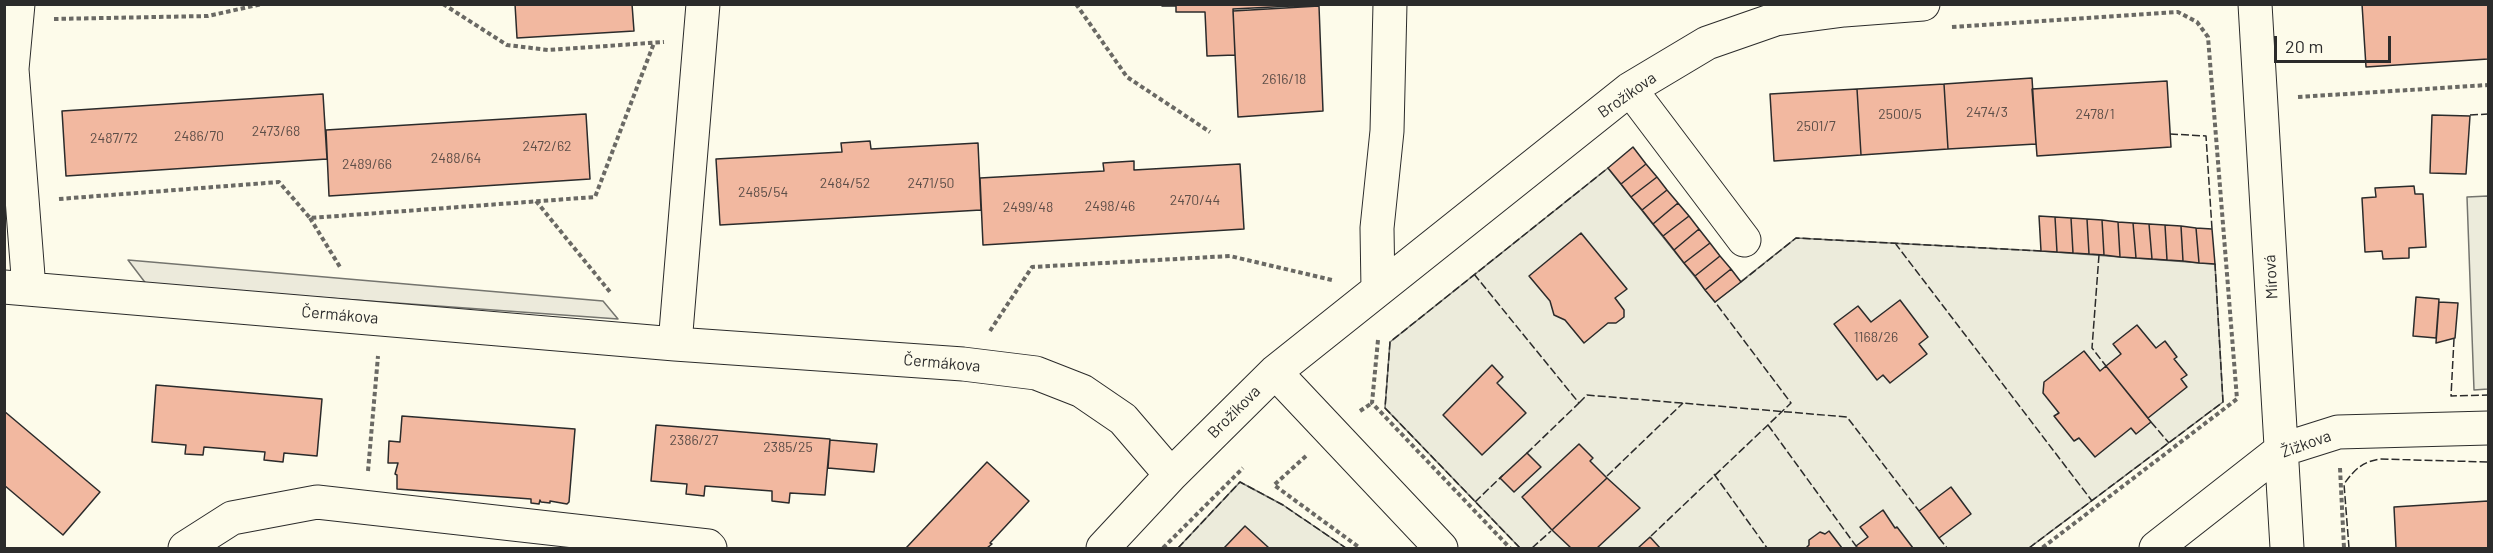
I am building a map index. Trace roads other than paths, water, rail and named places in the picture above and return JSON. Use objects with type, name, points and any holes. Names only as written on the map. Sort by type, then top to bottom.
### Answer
[{"type":"street","points":[[675,344],[702,4]]},
{"type":"street","points":[[1378,290],[1377,228],[1387,131],[1390,4]]},
{"type":"street","name":"Mírová","points":[[2255,4],[2287,549]]},
{"type":"street","points":[[17,288],[22,202],[12,69],[18,9]]},
{"type":"street","name":"Brožíkova","points":[[1103,549],[1172,475],[1275,372],[1630,89],[1707,43],[1776,19],[1844,10],[1933,16]]},
{"type":"street","points":[[1630,89],[1744,240]]},
{"type":"street","name":"Čermákova","points":[[17,288],[675,344],[963,364],[1035,373],[1082,391],[1123,419],[1172,475]]},
{"type":"street","points":[[1275,372],[1440,549]]},
{"type":"street","name":"Žižkova","points":[[2156,549],[2281,450],[2338,432],[2488,428]]},
{"type":"street","points":[[185,549],[232,518],[317,502],[708,546],[711,549]]}]
